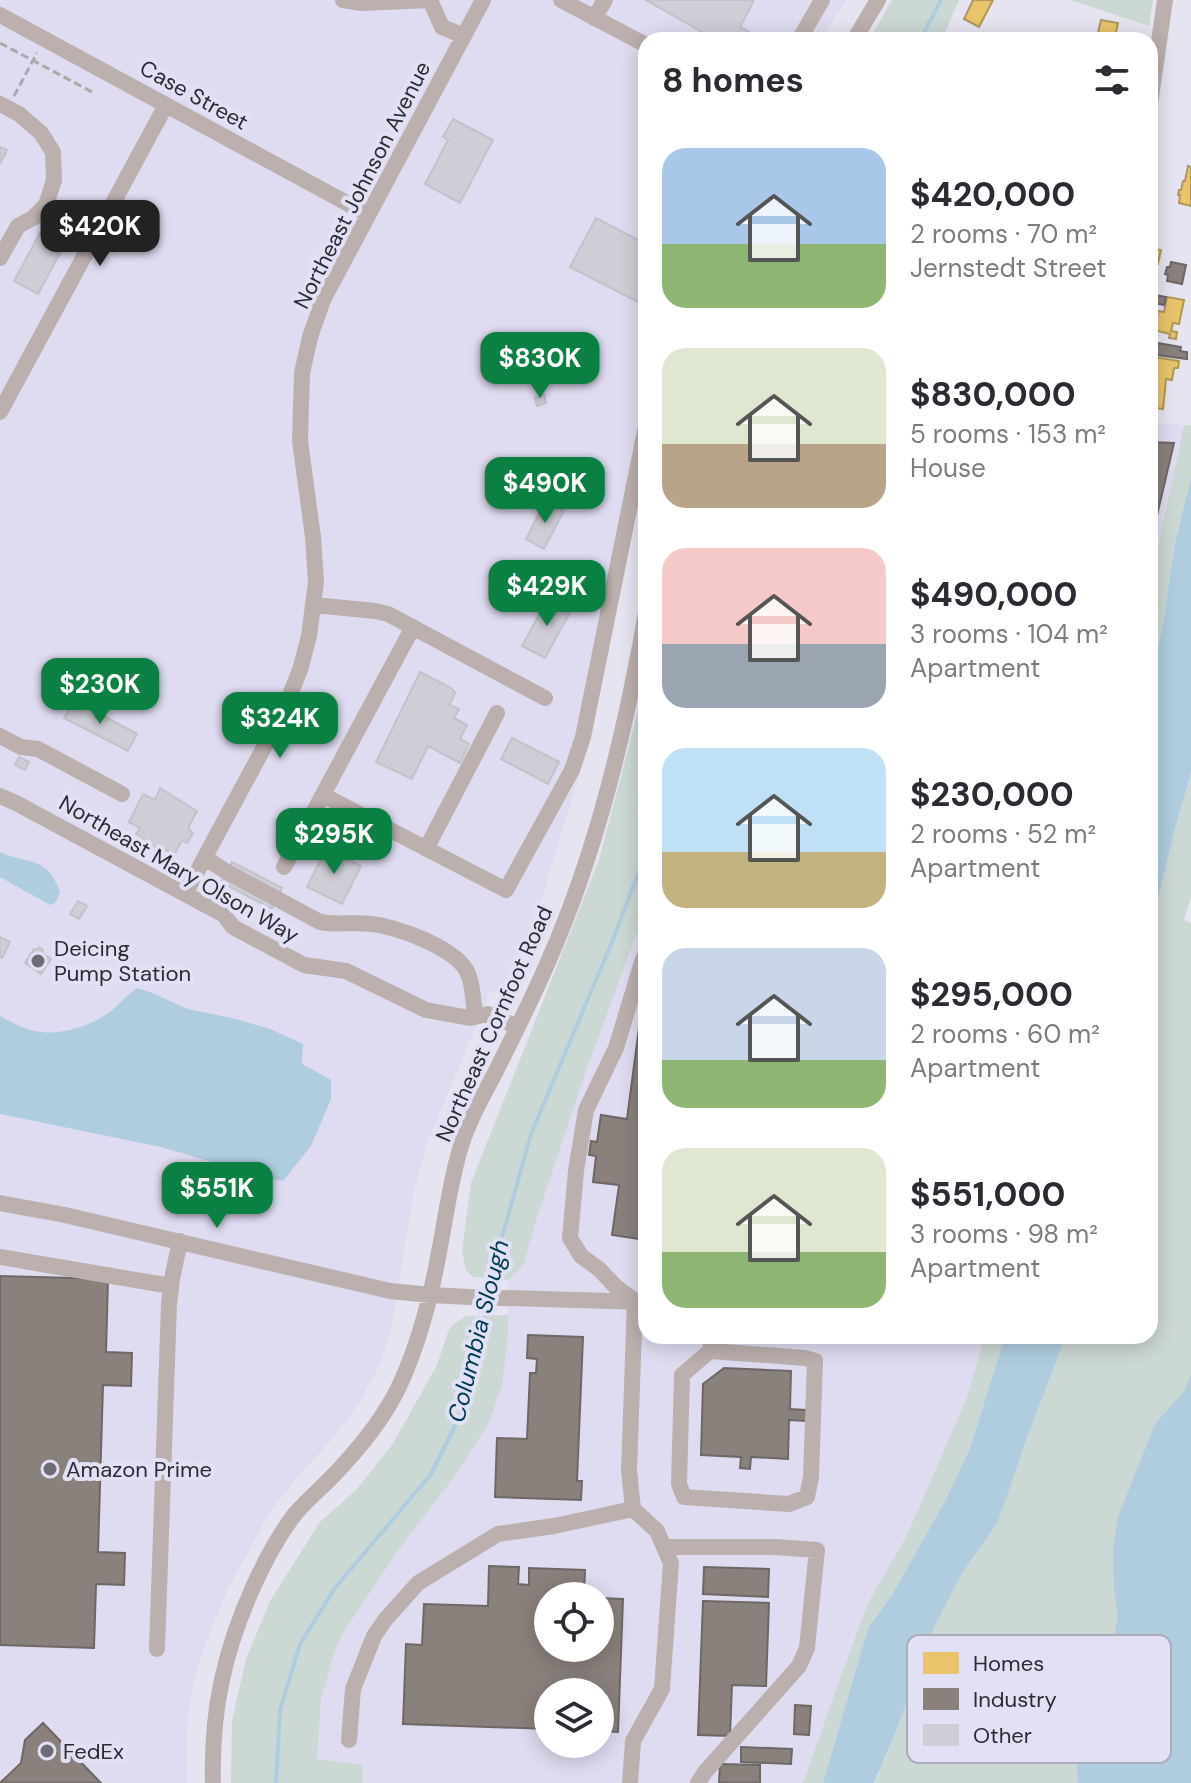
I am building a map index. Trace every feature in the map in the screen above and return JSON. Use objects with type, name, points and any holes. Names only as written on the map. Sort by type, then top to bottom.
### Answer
[{"type":"street","points":[[343,0],[361,3],[430,0],[442,27],[464,36]]},
{"type":"street","name":"Northeast Johnson Avenue","points":[[185,894],[283,712],[306,648],[316,582],[300,441],[302,373],[310,337],[323,300],[367,214],[483,0]]},
{"type":"street","points":[[561,0],[638,41]]},
{"type":"street","points":[[594,18],[605,0]]},
{"type":"street","points":[[804,32],[822,0]]},
{"type":"street","points":[[859,32],[878,0]]},
{"type":"street","points":[[1158,49],[1165,0]]},
{"type":"street","name":"Case Street","points":[[0,15],[367,214]]},
{"type":"street","points":[[0,412],[166,105]]},
{"type":"street","points":[[0,258],[18,226],[33,218],[46,205],[54,180],[53,152],[41,133],[4,106]]},
{"type":"street","points":[[323,795],[506,890],[572,770],[583,737],[638,465]]},
{"type":"street","points":[[314,605],[388,614],[545,698]]},
{"type":"street","points":[[284,867],[413,627]]},
{"type":"street","name":"Northeast Cornfoot Road","points":[[213,1783],[214,1724],[219,1686],[232,1638],[248,1598],[268,1556],[296,1513],[353,1455],[393,1399],[418,1343],[431,1295],[461,1145],[558,939],[585,866],[627,713],[638,655]]},
{"type":"street","points":[[426,849],[497,713]]},
{"type":"street","points":[[0,736],[21,747],[38,749],[122,794]]},
{"type":"street","name":"Northeast Mary Olson Way","points":[[0,796],[224,915],[233,927],[304,965],[346,971],[426,1010],[470,1018],[488,1014],[518,1027]]},
{"type":"street","points":[[205,858],[320,922],[373,924],[411,934],[446,950],[468,971],[475,1017]]},
{"type":"street","points":[[638,975],[616,1048],[586,1110],[570,1238],[581,1256],[616,1287],[638,1301]]},
{"type":"street","points":[[0,1203],[180,1241],[390,1291],[469,1297],[638,1302]]},
{"type":"street","points":[[157,1649],[169,1304],[180,1241]]},
{"type":"street","points":[[0,1257],[171,1286]]},
{"type":"street","points":[[630,1783],[633,1741],[662,1689],[671,1563],[657,1531],[633,1509],[629,1470],[638,1333]]},
{"type":"street","points":[[710,1344],[682,1375],[679,1484],[684,1497],[789,1504],[807,1497],[811,1477],[815,1361],[717,1344]]},
{"type":"street","points":[[349,1740],[353,1689],[374,1636],[418,1583],[498,1534],[633,1509]]},
{"type":"street","points":[[664,1547],[817,1550],[807,1648],[799,1666],[698,1783]]},
{"type":"path","points":[[4,106],[45,39]]},
{"type":"path","points":[[0,43],[94,93]]},
{"type":"shaded area","points":[[0,0],[847,0],[825,32],[638,32],[638,501],[592,732],[541,901],[502,991],[490,992],[426,1147],[414,1190],[390,1334],[381,1362],[361,1400],[336,1435],[269,1513],[227,1591],[198,1665],[191,1697],[186,1735],[187,1783],[0,1783]]},
{"type":"shaded area","points":[[892,0],[959,0],[945,32],[874,32]]},
{"type":"shaded area","points":[[1070,0],[1153,0],[1149,26]]},
{"type":"shaded area","points":[[1158,423],[1184,425],[1158,547]]},
{"type":"shaded area","points":[[1184,425],[1191,425],[1191,477],[1175,543],[1158,649],[1158,547]]},
{"type":"shaded area","points":[[638,711],[638,931],[586,1071],[523,1266],[508,1280],[473,1277],[466,1270],[462,1251],[471,1183],[599,860]]},
{"type":"shaded area","points":[[1191,773],[1191,896],[1184,920],[1191,923],[1191,1783],[875,1783],[907,1701],[907,1763],[1171,1763],[1171,1635],[931,1635],[961,1575],[998,1522],[1063,1344],[1158,1344],[1158,899]]},
{"type":"shaded area","points":[[638,931],[638,1344],[983,1344],[967,1397],[907,1535],[868,1603],[803,1783],[362,1783],[362,1765],[317,1759],[321,1700],[343,1633],[488,1425],[508,1335],[508,1280],[523,1266],[586,1071]]},
{"type":"shaded area","points":[[508,1315],[502,1385],[488,1425],[455,1476],[395,1555],[336,1647],[321,1700],[317,1759],[362,1765],[362,1783],[231,1783],[232,1721],[246,1659],[270,1601],[320,1522],[356,1490],[392,1445],[437,1365],[449,1329],[466,1316]]},
{"type":"shaded area","points":[[983,1344],[1002,1344],[970,1448],[945,1501],[893,1593],[868,1628],[823,1783],[803,1783],[868,1603],[907,1535],[967,1397]]},
{"type":"water","points":[[1191,477],[1191,773],[1158,899],[1158,649],[1175,543]]},
{"type":"water","points":[[0,852],[44,867],[60,893],[55,903],[50,905],[0,877]]},
{"type":"water","points":[[137,988],[188,1009],[270,1029],[303,1044],[302,1064],[331,1080],[331,1099],[311,1146],[283,1181],[161,1147],[0,1114],[0,1016],[36,1031],[50,1033],[67,1030],[102,1017]]},
{"type":"water","points":[[1002,1344],[1063,1344],[998,1522],[961,1575],[931,1635],[907,1635],[907,1701],[874,1783],[823,1783],[868,1628],[893,1593],[945,1501],[970,1448]]},
{"type":"water","points":[[1191,1374],[1191,1783],[1078,1783],[1077,1763],[1171,1763],[1171,1635],[1114,1635],[1118,1617],[1113,1549],[1118,1517],[1155,1424],[1184,1391]]},
{"type":"building: Homes","points":[[973,0],[993,0],[979,27],[964,19]]},
{"type":"building: Homes","points":[[1101,20],[1118,23],[1116,32],[1098,32]]},
{"type":"building: Homes","points":[[1188,166],[1191,167],[1191,206],[1179,203],[1178,195]]},
{"type":"building: Homes","points":[[1167,297],[1184,300],[1179,324],[1173,323],[1171,331],[1177,332],[1176,339],[1158,331],[1158,311],[1164,312]]},
{"type":"building: Homes","points":[[1158,358],[1179,361],[1172,380],[1166,379],[1163,409],[1158,408]]},
{"type":"building: Industry","points":[[1171,262],[1186,265],[1182,284],[1167,281],[1168,275],[1165,274]]},
{"type":"building: Industry","points":[[1158,296],[1166,297],[1164,305],[1158,304]]},
{"type":"building: Industry","points":[[1158,343],[1181,347],[1180,351],[1187,352],[1187,359],[1158,355]]},
{"type":"building: Industry","points":[[1158,442],[1174,443],[1158,511]]},
{"type":"building: Industry","points":[[638,1036],[638,1239],[612,1235],[619,1185],[593,1182],[596,1156],[589,1155],[591,1141],[597,1142],[601,1115],[627,1119]]},
{"type":"building: Industry","name":"Amazon Prime","points":[[0,1276],[108,1279],[106,1352],[132,1353],[131,1386],[103,1385],[98,1552],[125,1553],[124,1585],[96,1584],[94,1648],[0,1645]]},
{"type":"building: Industry","points":[[528,1335],[583,1337],[577,1481],[582,1481],[581,1500],[495,1497],[497,1438],[527,1439],[530,1373],[536,1373],[537,1359],[527,1358]]},
{"type":"building: Industry","points":[[724,1368],[791,1371],[790,1409],[806,1410],[806,1421],[789,1420],[788,1459],[751,1457],[750,1469],[740,1468],[741,1457],[701,1455],[703,1384]]},
{"type":"building: Industry","points":[[489,1566],[519,1567],[518,1584],[529,1585],[529,1568],[585,1570],[585,1582],[534,1582],[534,1662],[614,1662],[614,1599],[623,1599],[618,1732],[614,1732],[614,1678],[534,1678],[534,1729],[403,1724],[406,1644],[422,1645],[424,1604],[488,1606]]},
{"type":"building: Industry","points":[[704,1567],[769,1569],[768,1597],[703,1594]]},
{"type":"building: Industry","points":[[703,1601],[769,1603],[766,1686],[732,1685],[730,1736],[698,1735]]},
{"type":"building: Industry","points":[[795,1705],[811,1706],[809,1735],[794,1734]]},
{"type":"building: Industry","name":"FedEx","points":[[43,1723],[101,1783],[0,1783],[21,1763],[25,1740]]},
{"type":"building: Industry","points":[[741,1747],[792,1749],[791,1764],[741,1762]]},
{"type":"building: Industry","points":[[720,1764],[760,1765],[760,1783],[719,1783]]},
{"type":"building: Other","points":[[646,0],[754,0],[740,27],[749,32],[702,32]]},
{"type":"building: Other","points":[[453,119],[493,140],[460,203],[425,184],[448,140],[443,137]]},
{"type":"building: Other","points":[[0,147],[7,150],[0,164]]},
{"type":"building: Other","points":[[596,218],[638,240],[638,302],[570,267]]},
{"type":"building: Other","points":[[47,220],[71,233],[38,294],[14,281]]},
{"type":"building: Other","points":[[538,361],[548,367],[540,381],[531,375]]},
{"type":"building: Other","points":[[544,395],[546,403],[537,406],[535,398]]},
{"type":"building: Other","points":[[545,501],[564,511],[544,549],[526,539]]},
{"type":"building: Other","points":[[548,598],[571,611],[545,658],[522,646]]},
{"type":"building: Other","points":[[420,672],[455,693],[449,705],[459,709],[454,718],[467,725],[460,739],[469,744],[460,763],[428,746],[412,779],[376,762]]},
{"type":"building: Other","points":[[74,700],[137,734],[128,751],[64,718]]},
{"type":"building: Other","points":[[512,738],[559,762],[548,784],[501,759]]},
{"type":"building: Other","points":[[19,757],[29,762],[25,770],[15,765]]},
{"type":"building: Other","points":[[160,788],[197,811],[188,828],[193,833],[187,843],[182,840],[175,853],[155,847],[136,834],[140,828],[129,822],[143,794],[155,800]]},
{"type":"building: Other","points":[[326,849],[361,866],[342,904],[307,887]]},
{"type":"building: Other","points":[[232,862],[282,888],[272,909],[221,882]]},
{"type":"building: Other","points":[[78,901],[87,906],[79,919],[70,914]]},
{"type":"building: Other","points":[[0,937],[10,942],[2,958],[0,957]]},
{"type":"building: Other","name":"Deicing Pump Station","points":[[39,947],[51,959],[41,974],[25,963],[34,949]]},
{"type":"waterway","name":"Columbia Slough","points":[[924,32],[941,0]]},
{"type":"waterway","name":"Columbia Slough","points":[[489,1294],[490,1280],[531,1134],[638,874]]},
{"type":"waterway","name":"Columbia Slough","points":[[276,1783],[280,1710],[300,1644],[335,1588],[431,1474],[463,1410],[469,1360],[488,1302]]},
{"type":"place","name":"Deicing Pump Station","points":[[38,961]]},
{"type":"place","name":"Amazon Prime","points":[[50,1469]]},
{"type":"place","name":"FedEx","points":[[47,1751]]}]
